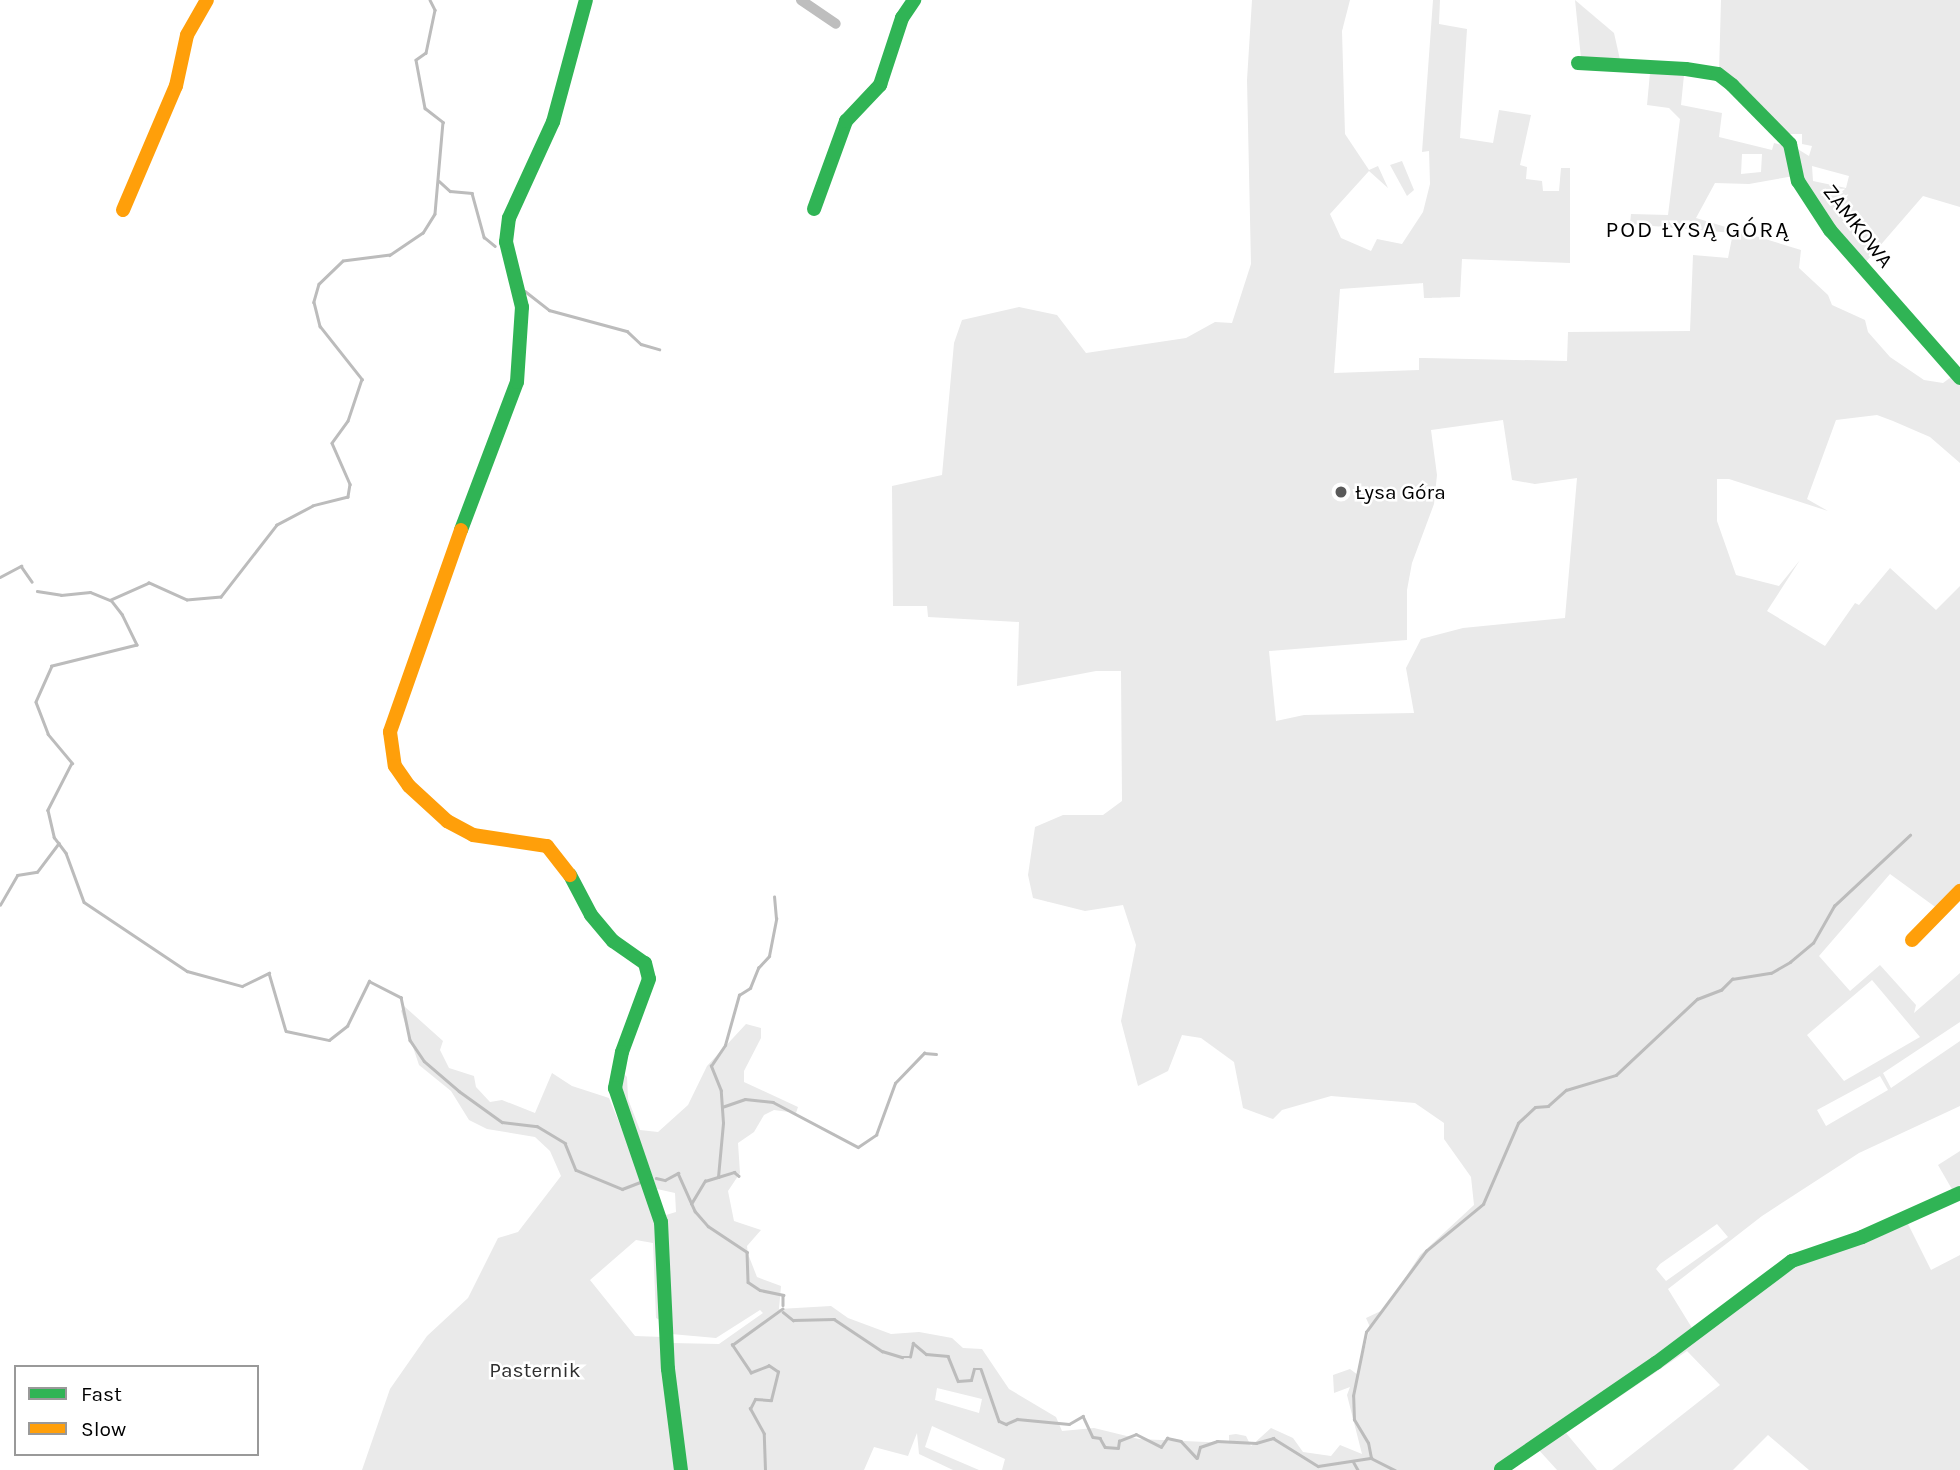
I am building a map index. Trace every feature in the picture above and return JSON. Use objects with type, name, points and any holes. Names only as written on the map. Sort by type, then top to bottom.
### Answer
[{"type":"street","points":[[123,210],[176,86],[187,35],[207,0]]},
{"type":"street","points":[[586,0],[553,122],[509,218],[506,242],[522,307],[517,382],[429,613],[390,732],[391,748],[395,766],[409,786],[447,821],[473,835],[547,846],[563,861],[591,915],[613,941],[645,963],[647,990],[619,1059],[615,1088],[661,1222],[668,1369],[681,1470]]},
{"type":"street","points":[[801,0],[836,24]]},
{"type":"street","points":[[814,209],[846,121],[880,85],[902,18],[914,0]]},
{"type":"street","name":"ZAMKOWA","points":[[1578,63],[1685,69],[1718,74],[1732,85],[1788,142],[1798,181],[1830,230],[1960,378]]},
{"type":"street","points":[[1912,940],[1960,891]]},
{"type":"street","points":[[1501,1468],[1657,1363],[1792,1261],[1861,1237],[1960,1193]]},
{"type":"green space","points":[[1252,0],[1350,0],[1342,31],[1345,134],[1369,170],[1378,166],[1388,188],[1369,171],[1330,214],[1341,238],[1371,251],[1377,239],[1402,244],[1423,212],[1430,184],[1429,151],[1422,152],[1433,0],[1440,0],[1439,24],[1467,29],[1460,138],[1493,143],[1499,110],[1531,115],[1520,165],[1527,167],[1526,179],[1542,181],[1543,191],[1559,191],[1561,168],[1570,168],[1570,263],[1462,259],[1460,297],[1424,298],[1423,283],[1340,289],[1334,373],[1419,370],[1419,358],[1567,361],[1568,332],[1690,331],[1693,255],[1728,258],[1733,233],[1630,224],[1631,214],[1668,215],[1680,119],[1669,108],[1647,105],[1650,73],[1684,75],[1681,105],[1722,113],[1719,137],[1772,150],[1774,143],[1786,146],[1794,176],[1749,184],[1715,183],[1696,218],[1801,250],[1799,268],[1828,295],[1832,305],[1865,320],[1868,332],[1890,357],[1924,380],[1943,383],[1954,375],[1960,384],[1960,463],[1930,437],[1877,415],[1836,420],[1807,499],[1828,511],[1729,479],[1717,479],[1717,521],[1736,575],[1779,586],[1800,560],[1767,611],[1825,646],[1855,603],[1859,605],[1890,568],[1936,610],[1960,586],[1960,886],[1938,909],[1890,874],[1819,956],[1850,991],[1880,965],[1916,1005],[1914,1013],[1960,973],[1960,1022],[1883,1073],[1891,1088],[1960,1041],[1960,1106],[1859,1153],[1762,1216],[1668,1289],[1692,1328],[1688,1334],[1494,1470],[1002,1470],[1005,1459],[932,1426],[925,1447],[979,1470],[953,1470],[919,1454],[917,1433],[908,1456],[874,1447],[864,1470],[683,1470],[671,1343],[719,1344],[763,1313],[760,1310],[716,1338],[671,1334],[666,1215],[676,1212],[675,1193],[657,1189],[619,1083],[624,1074],[627,1077],[628,1099],[640,1130],[658,1132],[688,1105],[707,1066],[746,1024],[761,1028],[761,1038],[744,1071],[744,1082],[798,1107],[796,1113],[774,1110],[764,1115],[754,1132],[738,1143],[740,1173],[728,1191],[734,1221],[761,1230],[747,1246],[748,1254],[757,1277],[781,1286],[779,1309],[831,1306],[848,1318],[891,1334],[919,1332],[952,1338],[963,1348],[982,1349],[1009,1389],[1056,1417],[1062,1431],[1094,1428],[1139,1439],[1229,1443],[1229,1435],[1236,1434],[1246,1436],[1251,1446],[1271,1428],[1293,1438],[1303,1452],[1331,1456],[1340,1445],[1362,1454],[1347,1395],[1350,1387],[1334,1393],[1333,1375],[1350,1369],[1358,1375],[1370,1327],[1366,1318],[1385,1309],[1420,1255],[1474,1205],[1471,1177],[1444,1139],[1444,1123],[1415,1103],[1331,1096],[1282,1110],[1273,1119],[1243,1108],[1234,1062],[1201,1038],[1182,1035],[1168,1071],[1138,1086],[1121,1021],[1136,945],[1123,905],[1085,911],[1033,898],[1028,875],[1035,827],[1063,815],[1103,815],[1122,801],[1121,671],[1096,671],[1017,686],[1019,622],[928,617],[927,606],[893,606],[892,486],[942,475],[954,343],[962,320],[1019,307],[1057,315],[1086,353],[1186,338],[1215,322],[1232,323],[1251,264],[1247,80]],"holes":[[[1742,154],[1762,154],[1761,172],[1741,174]],[[1503,420],[1512,480],[1535,484],[1577,478],[1565,618],[1463,628],[1421,639],[1406,668],[1414,713],[1304,715],[1276,721],[1269,651],[1407,640],[1407,590],[1412,563],[1434,504],[1437,475],[1431,430]],[[1872,980],[1920,1037],[1844,1081],[1807,1035]],[[1880,1076],[1888,1090],[1826,1126],[1817,1110]],[[1717,1224],[1728,1237],[1666,1281],[1656,1269]],[[937,1388],[982,1399],[979,1413],[935,1400]]]},
{"type":"green space","points":[[1575,0],[1614,33],[1621,64],[1581,58]]},
{"type":"green space","points":[[1721,0],[1960,0],[1960,207],[1923,196],[1865,263],[1808,192],[1796,148],[1809,156],[1812,146],[1802,144],[1802,134],[1787,134],[1719,73]],"holes":[[[1812,166],[1849,176],[1846,188],[1813,181]]]},
{"type":"green space","points":[[1402,161],[1414,190],[1407,196],[1390,165]]},
{"type":"green space","name":"Pasternik","points":[[404,1006],[443,1041],[440,1050],[449,1068],[474,1076],[476,1087],[490,1102],[502,1100],[535,1113],[552,1073],[572,1086],[609,1098],[655,1210],[662,1321],[656,1318],[653,1243],[636,1240],[590,1280],[635,1336],[663,1337],[676,1470],[362,1470],[390,1389],[427,1336],[468,1298],[498,1238],[518,1232],[561,1176],[550,1151],[535,1137],[487,1129],[469,1120],[451,1091],[419,1065],[401,1011]]},
{"type":"green space","points":[[1960,1151],[1960,1188],[1953,1191],[1938,1165]]},
{"type":"green space","points":[[1907,1222],[1931,1270],[1960,1255],[1960,1470],[1809,1470],[1768,1435],[1733,1470],[1612,1470],[1720,1385],[1687,1351],[1566,1433],[1597,1470],[1557,1470],[1537,1448],[1794,1268]]},
{"type":"waterway","points":[[430,0],[435,10],[426,53],[416,60],[425,108],[443,122],[435,214],[423,233],[390,255],[343,261],[319,284],[314,302],[320,326],[362,379],[348,421],[332,443],[350,484],[348,497],[313,506],[277,525],[221,597],[187,600],[149,583],[111,600],[122,614],[137,645],[52,666],[36,702],[48,734],[72,763],[48,810],[54,837],[66,853],[84,902],[187,971],[242,986],[269,973],[286,1031],[329,1040],[347,1026],[369,981],[401,997],[410,1040],[424,1061],[459,1091],[502,1122],[537,1126],[565,1143],[576,1170],[622,1189],[640,1182]]},
{"type":"waterway","points":[[439,181],[450,191],[472,193],[484,237],[495,246]]},
{"type":"waterway","points":[[525,291],[549,310],[627,331],[641,344],[659,349]]},
{"type":"waterway","points":[[0,577],[21,566],[32,582]]},
{"type":"waterway","points":[[37,591],[61,595],[90,592],[110,600]]},
{"type":"waterway","points":[[783,1312],[793,1320],[834,1319],[882,1351],[902,1357],[910,1357],[913,1343],[926,1354],[948,1356],[958,1381],[971,1380],[974,1369],[981,1369],[999,1421],[1006,1424],[1017,1419],[1069,1424],[1083,1416],[1093,1437],[1100,1438],[1105,1447],[1118,1448],[1119,1441],[1136,1434],[1161,1447],[1167,1438],[1181,1441],[1197,1458],[1200,1447],[1217,1441],[1256,1443],[1273,1438],[1318,1466],[1371,1458],[1368,1443],[1354,1420],[1353,1396],[1366,1332],[1426,1251],[1483,1204],[1518,1123],[1535,1107],[1548,1106],[1566,1090],[1616,1075],[1697,999],[1721,990],[1732,979],[1771,973],[1790,962],[1813,943],[1834,906],[1910,835]]},
{"type":"waterway","points":[[0,905],[17,875],[37,872],[59,843]]},
{"type":"waterway","points":[[691,1204],[705,1181],[718,1177],[723,1123],[721,1091],[711,1066],[725,1045],[739,995],[750,988],[758,968],[769,956],[776,919],[774,897]]},
{"type":"waterway","points":[[722,1107],[745,1099],[773,1102],[858,1147],[876,1135],[895,1083],[924,1053],[936,1054]]},
{"type":"waterway","points":[[718,1177],[734,1172],[739,1176]]},
{"type":"waterway","points":[[656,1178],[665,1180],[678,1173],[695,1211],[708,1226],[747,1252],[748,1282],[760,1290],[783,1295],[783,1305]]},
{"type":"waterway","points":[[765,1470],[764,1434],[750,1409],[755,1399],[771,1400],[778,1372],[769,1366],[751,1373],[732,1345],[782,1309]]},
{"type":"waterway","points":[[1371,1458],[1395,1470]]},
{"type":"waterway","points":[[1353,1461],[1358,1470]]},
{"type":"traffic: fast","points":[[461,530],[517,382],[522,307],[506,242],[509,218],[553,122],[586,0]]},
{"type":"traffic: fast","points":[[814,209],[846,121],[880,85],[902,18],[914,0]]},
{"type":"traffic: fast","points":[[1578,63],[1686,69],[1718,74],[1732,85],[1790,144],[1798,181],[1830,230],[1960,378]]},
{"type":"traffic: fast","points":[[570,875],[591,915],[613,941],[645,963],[649,979],[622,1052],[615,1088],[661,1222],[668,1369],[681,1470]]},
{"type":"traffic: fast","points":[[1501,1469],[1656,1363],[1792,1261],[1862,1237],[1960,1193]]},
{"type":"traffic: slow","points":[[123,210],[176,86],[187,35],[207,0]]},
{"type":"traffic: slow","points":[[461,530],[390,732],[395,766],[409,786],[447,821],[473,835],[547,846],[570,875]]},
{"type":"traffic: slow","points":[[1912,940],[1960,891]]},
{"type":"place","name":"Łysa Góra","points":[[1341,492]]},
{"type":"district","name":"POD ŁYSĄ GÓRĄ","points":[[1698,230]]}]
